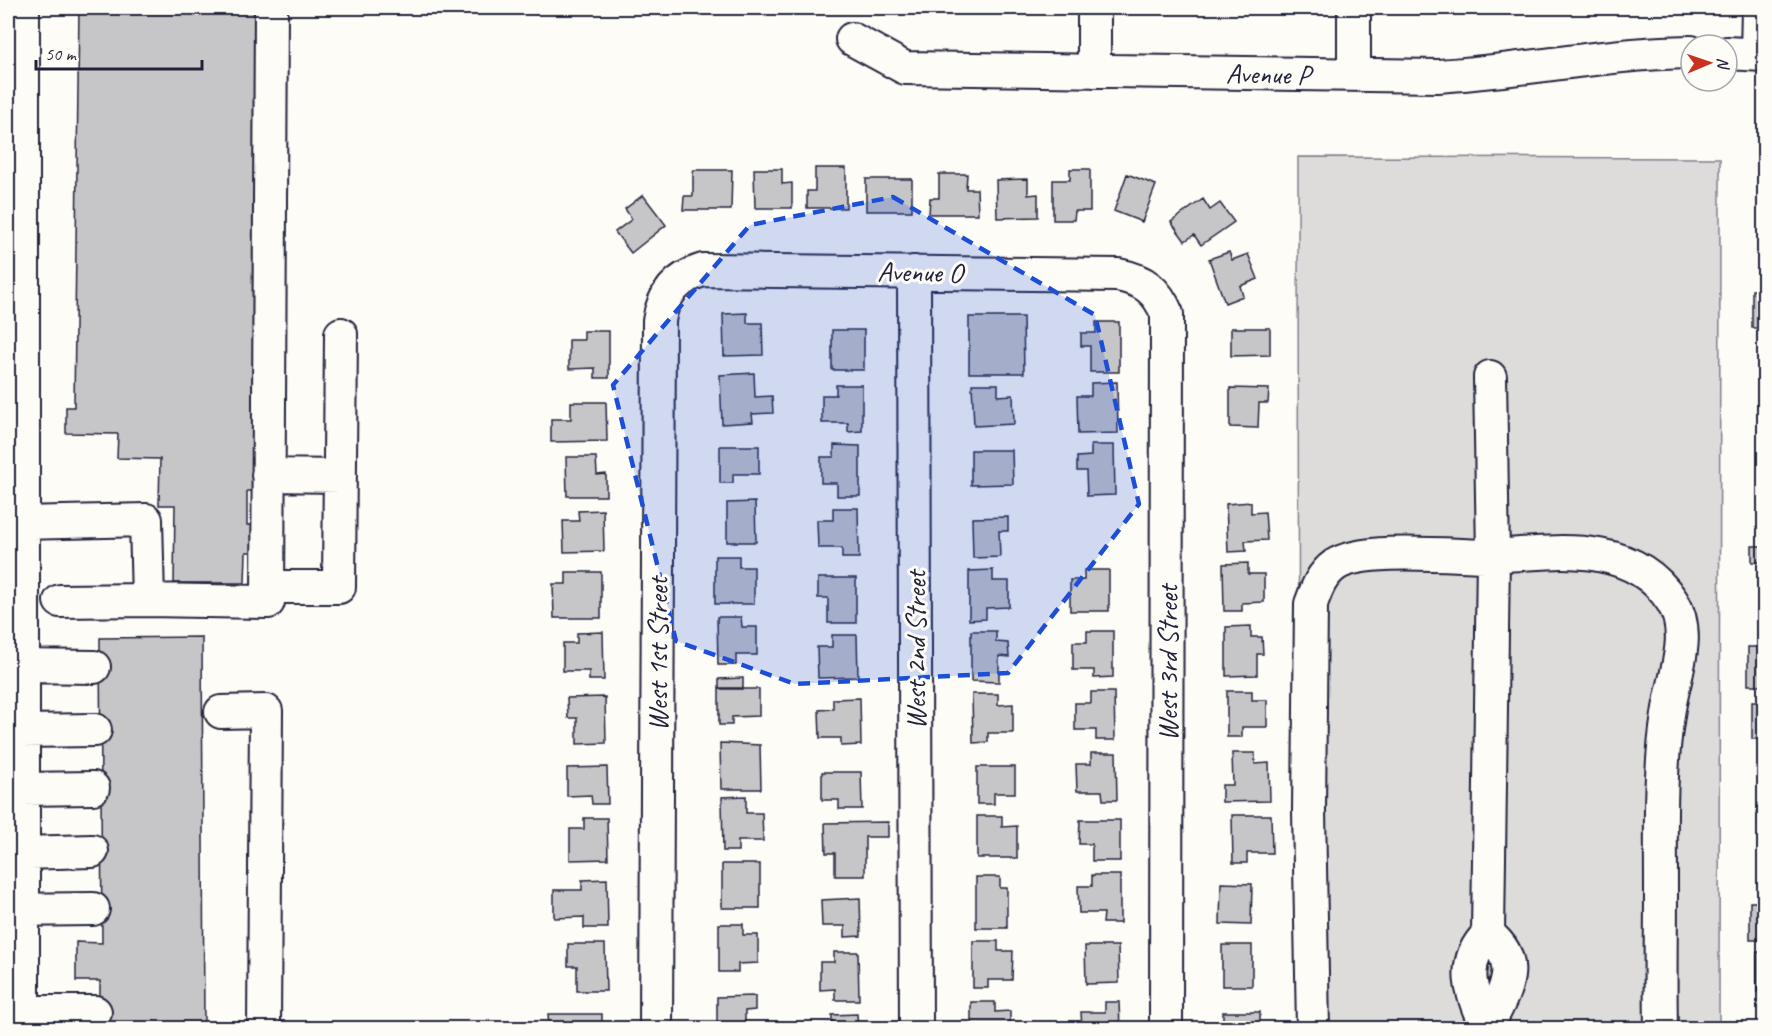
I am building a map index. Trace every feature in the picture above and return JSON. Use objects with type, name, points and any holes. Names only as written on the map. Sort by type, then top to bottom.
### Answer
[{"type":"street","points":[[23,8],[15,143],[15,386],[22,523],[17,648],[22,730],[22,853],[15,910],[23,1020],[95,1012]]},
{"type":"street","points":[[60,601],[268,602],[271,8]]},
{"type":"street","points":[[1094,8],[1094,71]]},
{"type":"street","points":[[1354,8],[1354,75]]},
{"type":"street","points":[[1750,54],[1758,8]]},
{"type":"street","name":"Avenue P","points":[[852,39],[905,69],[1438,76],[1506,72],[1598,58],[1679,53]]},
{"type":"street","name":"Avenue O","points":[[674,284],[687,275],[703,270],[1118,275],[1134,278],[1149,285],[1161,299]]},
{"type":"street","name":"West 2nd Street","points":[[914,272],[916,1029]]},
{"type":"street","name":"West 1st Street","points":[[656,1029],[659,321],[661,304],[674,284]]},
{"type":"street","name":"West 3rd Street","points":[[1161,299],[1167,314],[1166,1029]]},
{"type":"street","points":[[268,587],[339,587],[341,334]]},
{"type":"street","points":[[1487,1028],[1508,981],[1508,960],[1500,943],[1488,934],[1493,556],[1490,377]]},
{"type":"street","points":[[268,476],[339,476]]},
{"type":"street","points":[[22,523],[146,520],[148,600]]},
{"type":"street","points":[[1313,1029],[1309,644],[1311,604],[1318,583],[1335,565],[1366,555],[1493,556],[1585,553],[1616,557],[1654,581],[1671,600],[1683,622],[1683,640],[1668,717],[1661,811],[1661,1029]]},
{"type":"street","points":[[17,648],[94,667]]},
{"type":"street","points":[[221,712],[266,711],[264,1029]]},
{"type":"street","points":[[22,730],[95,730]]},
{"type":"street","points":[[22,789],[93,788]]},
{"type":"street","points":[[22,853],[92,852]]},
{"type":"street","points":[[15,910],[93,909]]},
{"type":"highlighted area","points":[[893,197],[1095,315],[1139,504],[1008,673],[795,684],[676,641],[613,385],[750,225]]},
{"type":"shaded area","points":[[1298,157],[1720,158],[1719,1028],[1299,1028]]},
{"type":"building","points":[[79,8],[263,8],[257,491],[247,491],[247,525],[259,525],[259,552],[246,552],[245,583],[174,583],[175,505],[159,505],[160,459],[117,458],[118,434],[66,433],[66,407],[74,407]]},
{"type":"building","points":[[815,168],[846,168],[846,208],[807,208],[807,191],[815,191]]},
{"type":"building","points":[[754,169],[782,169],[782,184],[792,183],[792,208],[755,208]]},
{"type":"building","points":[[1070,169],[1090,169],[1090,211],[1075,211],[1074,220],[1053,220],[1053,180],[1070,180]]},
{"type":"building","points":[[693,170],[732,170],[731,210],[683,210],[684,196],[693,196]]},
{"type":"building","points":[[939,174],[967,174],[966,189],[977,189],[978,214],[929,214],[930,198],[939,198]]},
{"type":"building","points":[[1127,174],[1156,185],[1142,222],[1114,211]]},
{"type":"building","points":[[866,179],[912,179],[912,211],[866,211]]},
{"type":"building","points":[[1028,179],[1028,195],[1038,194],[1038,217],[997,218],[996,180]]},
{"type":"building","points":[[643,195],[666,225],[631,253],[615,232],[632,219],[625,209]]},
{"type":"building","points":[[1203,199],[1210,210],[1220,203],[1234,222],[1201,245],[1194,235],[1185,241],[1171,222]]},
{"type":"building","points":[[1229,252],[1232,260],[1248,254],[1258,279],[1240,286],[1243,296],[1225,303],[1209,259]]},
{"type":"building","points":[[1752,290],[1764,290],[1764,328],[1752,328]]},
{"type":"building","points":[[747,313],[747,323],[762,323],[763,355],[724,356],[723,314]]},
{"type":"building","points":[[969,317],[1023,317],[1024,373],[969,373]]},
{"type":"building","points":[[1096,322],[1119,322],[1119,372],[1090,372],[1090,346],[1081,346],[1081,333],[1096,333]]},
{"type":"building","points":[[1231,328],[1270,328],[1270,355],[1231,356]]},
{"type":"building","points":[[832,330],[864,330],[864,370],[832,370]]},
{"type":"building","points":[[584,331],[609,331],[609,378],[595,378],[595,368],[569,369],[569,340],[584,340]]},
{"type":"building","points":[[754,373],[755,397],[772,396],[773,413],[752,414],[753,422],[722,424],[720,375]]},
{"type":"building","points":[[1117,382],[1118,433],[1078,434],[1077,396],[1091,396],[1091,383]]},
{"type":"building","points":[[972,384],[998,384],[998,396],[1013,395],[1014,424],[974,426]]},
{"type":"building","points":[[836,385],[862,385],[862,431],[848,432],[848,423],[822,423],[822,395],[836,395]]},
{"type":"building","points":[[1230,388],[1269,389],[1268,403],[1259,403],[1258,428],[1230,427]]},
{"type":"building","points":[[571,402],[606,402],[607,441],[551,442],[551,419],[571,419]]},
{"type":"building","points":[[834,445],[860,446],[860,496],[837,496],[837,483],[821,483],[821,457],[834,457]]},
{"type":"building","points":[[1091,445],[1114,445],[1115,495],[1087,496],[1086,471],[1077,471],[1077,457],[1091,456]]},
{"type":"building","points":[[720,446],[759,446],[759,474],[733,474],[733,483],[720,483]]},
{"type":"building","points":[[971,450],[1012,450],[1013,484],[971,485]]},
{"type":"building","points":[[566,457],[596,457],[597,475],[606,474],[606,496],[567,496]]},
{"type":"building","points":[[755,502],[756,542],[727,542],[727,503]]},
{"type":"building","points":[[1251,502],[1251,513],[1265,512],[1267,540],[1245,541],[1246,551],[1228,552],[1226,504]]},
{"type":"building","points":[[833,508],[858,508],[859,558],[842,558],[842,548],[818,548],[817,520],[833,520]]},
{"type":"building","points":[[603,510],[604,551],[564,552],[563,521],[579,521],[578,511]]},
{"type":"building","points":[[1008,517],[1008,531],[999,531],[1000,557],[973,558],[972,518]]},
{"type":"building","points":[[1752,546],[1764,546],[1764,581],[1760,581],[1760,562],[1752,562]]},
{"type":"building","points":[[715,556],[739,556],[739,567],[754,567],[754,604],[715,604]]},
{"type":"building","points":[[1248,563],[1248,574],[1264,574],[1264,602],[1242,603],[1242,611],[1224,611],[1223,564]]},
{"type":"building","points":[[993,570],[993,581],[1009,581],[1009,607],[986,608],[986,619],[969,620],[969,571]]},
{"type":"building","points":[[1084,570],[1109,570],[1109,611],[1070,611],[1070,580],[1084,580]]},
{"type":"building","points":[[566,572],[601,572],[601,618],[554,618],[553,584],[566,584]]},
{"type":"building","points":[[818,578],[856,578],[856,623],[828,623],[828,598],[818,598]]},
{"type":"building","points":[[717,617],[741,617],[742,627],[757,627],[757,655],[736,655],[736,665],[718,665]]},
{"type":"building","points":[[1251,626],[1251,637],[1262,637],[1263,654],[1257,654],[1257,675],[1226,676],[1226,627]]},
{"type":"building","points":[[971,631],[996,631],[996,642],[1008,643],[1009,657],[999,656],[999,682],[971,681]]},
{"type":"building","points":[[1087,631],[1113,631],[1113,677],[1094,678],[1094,670],[1073,670],[1073,642],[1087,642]]},
{"type":"building","points":[[603,632],[604,680],[589,680],[589,671],[563,671],[563,643],[577,643],[577,633]]},
{"type":"building","points":[[832,635],[857,635],[858,677],[818,678],[817,647],[832,647]]},
{"type":"building","points":[[202,637],[204,1028],[100,1028],[100,981],[76,981],[76,942],[102,943],[100,638]]},
{"type":"building","points":[[1748,647],[1764,647],[1764,685],[1748,685]]},
{"type":"building","points":[[743,678],[743,688],[719,688],[719,679]]},
{"type":"building","points":[[719,689],[759,689],[759,716],[732,717],[732,725],[719,725]]},
{"type":"building","points":[[1227,691],[1252,691],[1252,700],[1267,700],[1267,727],[1242,727],[1242,737],[1227,737]]},
{"type":"building","points":[[1091,692],[1114,692],[1115,740],[1096,740],[1096,730],[1075,730],[1075,703],[1091,703]]},
{"type":"building","points":[[972,694],[998,694],[998,705],[1013,704],[1013,733],[988,733],[988,742],[973,743]]},
{"type":"building","points":[[605,697],[606,743],[577,744],[577,718],[568,718],[567,698]]},
{"type":"building","points":[[860,698],[861,745],[841,746],[841,738],[820,738],[819,710],[833,709],[833,699]]},
{"type":"building","points":[[1752,702],[1764,702],[1764,739],[1752,739]]},
{"type":"building","points":[[720,743],[760,745],[761,789],[721,789]]},
{"type":"building","points":[[1091,753],[1116,753],[1117,800],[1103,800],[1102,791],[1077,791],[1076,764],[1091,764]]},
{"type":"building","points":[[1232,753],[1255,753],[1255,764],[1269,763],[1270,801],[1222,802],[1222,785],[1233,785]]},
{"type":"building","points":[[607,767],[608,804],[592,804],[591,795],[567,796],[567,768]]},
{"type":"building","points":[[977,767],[1015,767],[1015,793],[994,793],[994,804],[977,804]]},
{"type":"building","points":[[822,772],[861,772],[862,809],[839,809],[839,800],[822,800]]},
{"type":"building","points":[[746,796],[746,813],[762,813],[763,841],[738,841],[738,851],[723,851],[722,797]]},
{"type":"building","points":[[1760,797],[1764,797],[1764,824],[1759,824]]},
{"type":"building","points":[[1232,815],[1271,815],[1272,853],[1247,853],[1247,863],[1233,863]]},
{"type":"building","points":[[977,816],[1002,816],[1002,827],[1017,826],[1017,858],[977,858]]},
{"type":"building","points":[[584,818],[607,818],[608,859],[570,860],[570,829],[584,829]]},
{"type":"building","points":[[1080,820],[1120,820],[1120,861],[1092,861],[1092,844],[1079,844]]},
{"type":"building","points":[[888,822],[888,837],[865,837],[865,876],[835,876],[835,853],[826,853],[825,823]]},
{"type":"building","points":[[722,864],[760,864],[760,908],[722,908]]},
{"type":"building","points":[[1092,875],[1120,875],[1120,923],[1103,923],[1104,913],[1079,913],[1078,886],[1092,886]]},
{"type":"building","points":[[976,877],[1000,877],[1000,888],[1007,888],[1007,928],[976,928]]},
{"type":"building","points":[[607,879],[608,928],[584,928],[584,917],[554,918],[554,890],[582,890],[582,880]]},
{"type":"building","points":[[1221,883],[1252,884],[1251,925],[1220,924]]},
{"type":"building","points":[[860,898],[861,936],[845,937],[845,926],[822,926],[821,900]]},
{"type":"building","points":[[1750,902],[1764,902],[1764,940],[1750,940]]},
{"type":"building","points":[[719,924],[743,924],[743,935],[758,935],[758,963],[738,964],[738,972],[719,972]]},
{"type":"building","points":[[973,941],[998,941],[998,951],[1013,951],[1012,980],[988,980],[988,988],[973,988]]},
{"type":"building","points":[[568,944],[605,944],[606,991],[577,991],[577,966],[568,966]]},
{"type":"building","points":[[1222,945],[1252,945],[1252,986],[1222,986]]},
{"type":"building","points":[[1085,946],[1118,946],[1119,983],[1086,984]]},
{"type":"building","points":[[834,952],[858,952],[859,1000],[835,1000],[835,989],[820,990],[820,962],[834,962]]},
{"type":"building","points":[[1757,952],[1764,952],[1764,992],[1757,992]]},
{"type":"building","points":[[755,996],[755,1010],[745,1011],[745,1028],[717,1028],[717,997]]},
{"type":"building","points":[[971,1002],[995,1002],[995,1012],[1010,1011],[1010,1028],[971,1028]]},
{"type":"building","points":[[1105,1002],[1119,1002],[1120,1028],[1082,1028],[1081,1012],[1105,1012]]},
{"type":"building","points":[[1223,1012],[1260,1012],[1260,1028],[1223,1028]]},
{"type":"building","points":[[548,1014],[602,1014],[602,1028],[549,1028]]},
{"type":"building","points":[[857,1014],[858,1028],[817,1028],[817,1025],[832,1024],[832,1015]]}]
